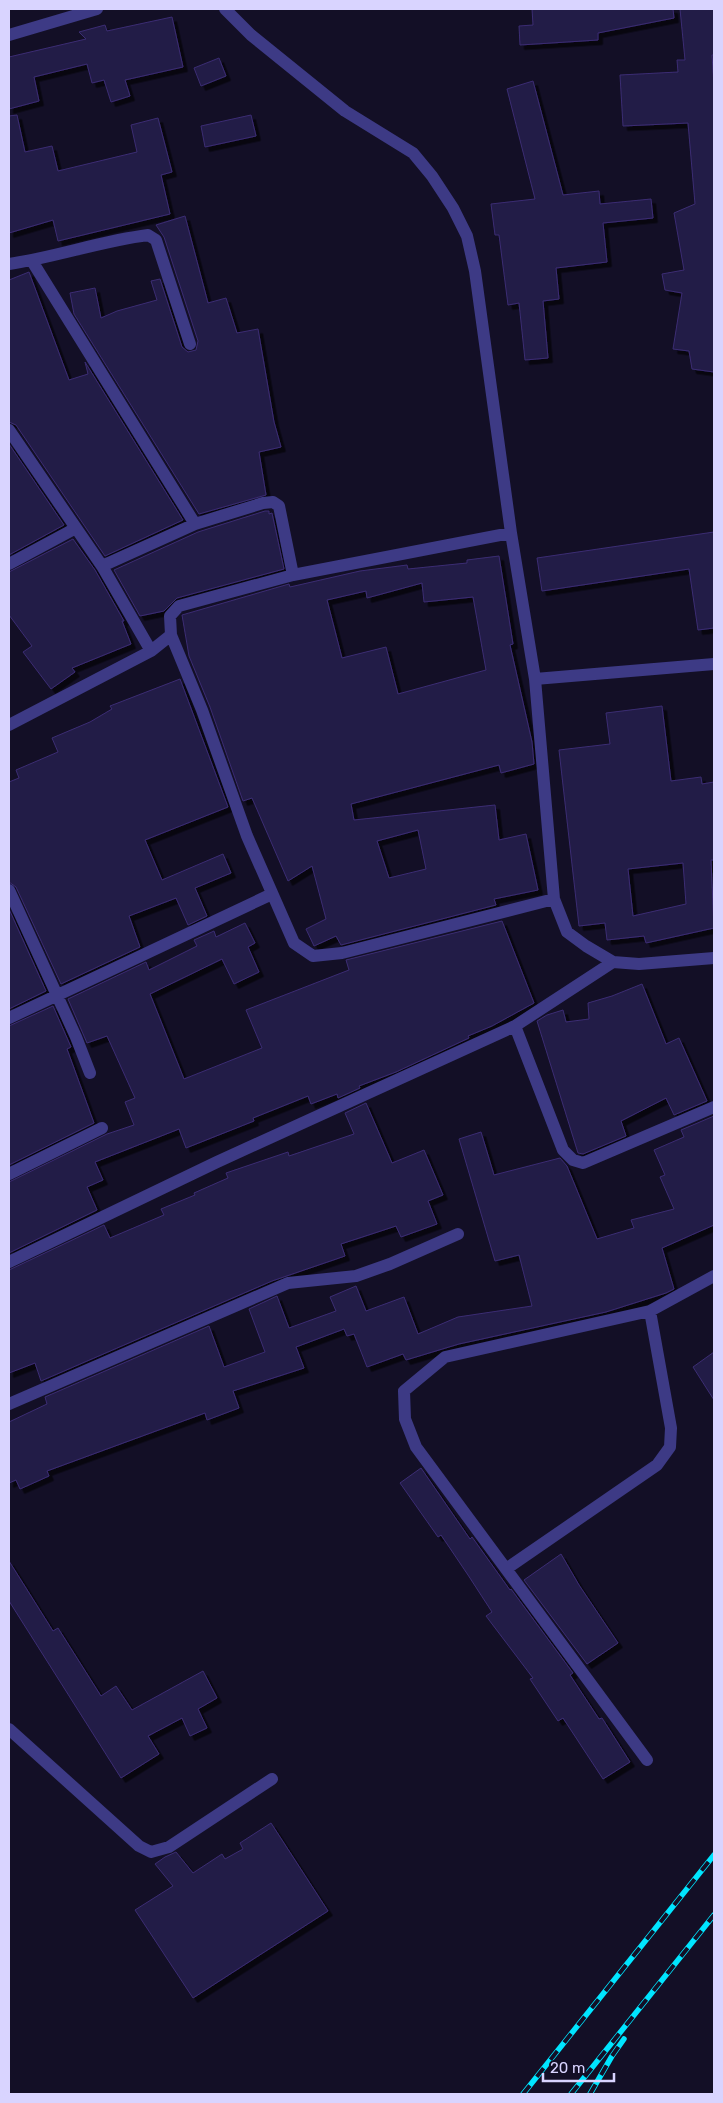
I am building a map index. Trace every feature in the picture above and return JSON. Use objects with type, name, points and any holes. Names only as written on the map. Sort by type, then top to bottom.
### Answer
[{"type":"street","points":[[9,34],[97,9]]},
{"type":"street","points":[[224,9],[251,36],[345,111],[413,153],[454,208],[467,236],[475,271],[511,532],[535,679],[554,898],[567,932],[613,962],[639,964],[714,958]]},
{"type":"street","points":[[9,264],[32,261],[148,235],[156,240],[190,344]]},
{"type":"street","points":[[32,261],[195,524]]},
{"type":"street","points":[[9,430],[102,566],[151,651]]},
{"type":"street","points":[[102,566],[195,524],[263,503],[273,502],[279,506],[293,575]]},
{"type":"street","points":[[9,564],[76,528]]},
{"type":"street","points":[[511,532],[293,575],[179,606],[170,616],[171,635],[202,710],[247,836],[294,943],[313,956],[342,954],[554,898]]},
{"type":"street","points":[[9,725],[151,651],[171,635]]},
{"type":"street","points":[[535,679],[714,664]]},
{"type":"street","points":[[9,890],[90,1073]]},
{"type":"street","points":[[9,1018],[272,894]]},
{"type":"street","points":[[9,1262],[217,1162],[515,1026],[613,962]]},
{"type":"street","points":[[515,1026],[562,1150],[573,1160],[583,1163],[714,1107]]},
{"type":"street","points":[[9,1174],[102,1128]]},
{"type":"street","points":[[9,1404],[288,1283],[356,1276],[390,1264],[458,1234]]},
{"type":"street","points":[[647,1760],[416,1447],[405,1420],[404,1390],[445,1358],[650,1311],[714,1276]]},
{"type":"street","points":[[506,1569],[657,1465],[670,1447],[671,1428],[650,1311]]},
{"type":"street","points":[[9,1729],[139,1846],[151,1852],[169,1847],[272,1779]]},
{"type":"building","points":[[532,9],[673,9],[674,18],[598,33],[598,40],[520,45],[519,26],[533,25]]},
{"type":"building","points":[[680,9],[714,9],[714,55],[712,55],[714,85],[714,372],[692,369],[689,351],[673,349],[682,293],[665,290],[662,274],[684,270],[674,213],[695,204],[688,123],[623,126],[620,75],[678,72],[677,60],[685,60]]},
{"type":"building","points":[[172,17],[183,67],[125,80],[130,96],[111,102],[104,80],[92,83],[87,64],[34,77],[39,101],[9,109],[9,57],[86,39],[79,32],[105,25],[107,31]]},
{"type":"building","points":[[219,58],[226,76],[201,86],[194,68]]},
{"type":"building","points":[[533,81],[563,195],[599,191],[600,204],[651,199],[653,218],[603,223],[607,262],[556,268],[559,299],[543,301],[548,358],[525,360],[519,303],[508,305],[499,235],[495,235],[491,204],[535,199],[507,89]]},
{"type":"building","points":[[17,115],[25,152],[52,146],[58,171],[137,152],[131,125],[158,118],[172,172],[161,175],[170,214],[58,241],[53,220],[9,233],[9,116]]},
{"type":"building","points":[[251,115],[256,136],[205,147],[201,126]]},
{"type":"building","points":[[185,216],[208,303],[226,298],[237,333],[258,329],[274,422],[281,447],[259,452],[266,495],[199,514],[74,314],[70,293],[95,288],[101,318],[117,311],[157,300],[151,281],[160,279],[182,347],[188,352],[196,350],[198,341],[164,237],[156,225]]},
{"type":"building","points":[[29,272],[69,380],[88,374],[85,362],[183,520],[105,556],[16,425],[9,422],[9,280]]},
{"type":"building","points":[[9,444],[64,525],[9,555]]},
{"type":"building","points":[[269,511],[269,514],[272,513],[284,569],[177,598],[164,611],[140,616],[114,570],[198,532]]},
{"type":"building","points":[[714,532],[714,628],[698,630],[689,569],[542,591],[537,558]]},
{"type":"building","points":[[73,539],[95,570],[124,621],[122,621],[131,644],[72,668],[75,672],[51,689],[23,652],[32,646],[9,615],[9,572]]},
{"type":"building","points":[[499,556],[513,644],[510,645],[532,742],[534,764],[501,773],[499,765],[351,804],[354,820],[495,805],[499,840],[526,834],[538,890],[494,899],[496,905],[341,945],[336,936],[314,946],[306,929],[326,919],[312,866],[288,881],[252,798],[243,801],[210,707],[189,656],[182,615],[289,584],[290,587],[360,571],[407,565],[408,569],[467,563],[467,560]],"holes":[[[422,583],[424,602],[473,597],[486,670],[398,694],[386,647],[342,658],[327,600],[366,591],[367,598]],[[418,830],[426,869],[389,878],[377,841]]]},
{"type":"building","points":[[180,679],[228,807],[145,840],[162,880],[223,854],[231,873],[195,888],[207,916],[188,925],[176,898],[129,916],[140,947],[61,984],[16,887],[9,882],[9,782],[19,778],[16,770],[58,752],[52,738],[90,722],[112,709],[110,706]]},
{"type":"building","points":[[662,706],[671,781],[701,777],[702,784],[714,782],[714,860],[711,860],[714,928],[646,943],[644,936],[607,940],[605,923],[579,926],[559,750],[610,744],[606,713]],"holes":[[[683,863],[686,904],[633,916],[628,869]]]},
{"type":"building","points":[[9,909],[46,991],[9,1009]]},
{"type":"building","points":[[502,921],[534,1003],[492,1026],[468,1036],[469,1038],[396,1072],[359,1086],[360,1088],[338,1098],[337,1094],[311,1104],[308,1096],[253,1118],[254,1121],[186,1148],[179,1129],[95,1162],[103,1180],[87,1187],[97,1210],[9,1253],[9,1182],[107,1134],[134,1125],[125,1102],[135,1098],[107,1036],[87,1043],[68,999],[146,962],[149,970],[197,946],[194,940],[214,931],[216,937],[245,923],[255,943],[248,947],[259,972],[234,984],[222,959],[150,994],[184,1079],[262,1048],[246,1010],[349,970],[346,960]]},
{"type":"building","points":[[642,984],[666,1044],[679,1038],[707,1101],[674,1115],[666,1098],[621,1121],[626,1136],[583,1154],[578,1153],[537,1021],[547,1015],[563,1010],[566,1022],[589,1019],[588,1003]]},
{"type":"building","points":[[53,1006],[71,1047],[67,1049],[94,1123],[9,1165],[9,1026]]},
{"type":"building","points":[[366,1103],[392,1163],[424,1150],[443,1195],[428,1201],[437,1224],[401,1237],[396,1226],[341,1244],[345,1256],[272,1281],[41,1381],[35,1363],[9,1373],[9,1270],[104,1225],[110,1238],[164,1215],[161,1209],[195,1195],[194,1193],[228,1178],[226,1173],[288,1152],[289,1156],[354,1134],[345,1113]]},
{"type":"building","points":[[714,1116],[714,1225],[662,1248],[674,1289],[606,1312],[459,1344],[406,1360],[403,1354],[367,1367],[354,1334],[347,1336],[344,1329],[296,1347],[304,1368],[233,1391],[239,1408],[207,1420],[205,1413],[47,1471],[49,1476],[20,1489],[16,1480],[9,1483],[9,1422],[47,1404],[45,1397],[209,1326],[224,1367],[265,1352],[249,1309],[277,1296],[289,1328],[336,1311],[330,1297],[356,1286],[366,1311],[404,1297],[418,1334],[458,1317],[532,1306],[519,1255],[495,1261],[459,1139],[481,1132],[494,1175],[560,1158],[567,1166],[597,1239],[634,1228],[631,1220],[674,1209],[660,1177],[665,1175],[654,1150],[684,1137],[681,1130]]},
{"type":"building","points":[[714,1352],[714,1400],[693,1367]]},
{"type":"building","points":[[421,1468],[470,1539],[472,1537],[573,1673],[570,1675],[599,1719],[602,1718],[630,1762],[603,1779],[563,1718],[558,1721],[530,1679],[533,1678],[486,1616],[492,1612],[468,1575],[441,1535],[438,1537],[400,1483]]},
{"type":"building","points":[[561,1554],[579,1585],[618,1643],[587,1664],[524,1580]]},
{"type":"building","points":[[9,1561],[53,1631],[58,1628],[101,1696],[116,1686],[132,1710],[203,1671],[217,1698],[198,1709],[207,1728],[190,1736],[182,1718],[148,1736],[159,1754],[121,1778],[9,1601]]},
{"type":"building","points":[[271,1823],[328,1911],[193,1998],[135,1910],[173,1886],[155,1864],[176,1852],[193,1873],[222,1854],[225,1859],[243,1849],[240,1843]]},
{"type":"railway","points":[[523,2094],[714,1855]]},
{"type":"railway","points":[[571,2094],[714,1915]]},
{"type":"railway","points":[[590,2094],[624,2039]]}]
